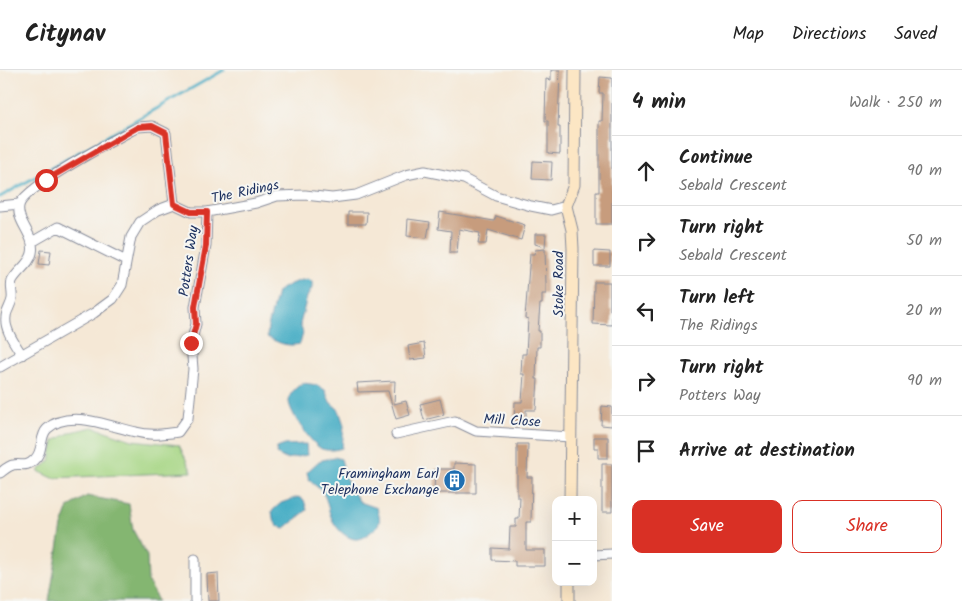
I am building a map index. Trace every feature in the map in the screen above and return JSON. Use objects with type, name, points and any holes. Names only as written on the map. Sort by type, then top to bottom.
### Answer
[{"type":"street","points":[[566,206],[574,186],[575,70]]},
{"type":"street","points":[[0,367],[22,355],[94,313],[113,299],[122,285],[131,237],[140,222],[158,210],[174,204],[166,133],[152,126],[138,127],[46,180],[19,204],[19,212],[32,242],[32,253],[25,266],[12,280],[11,305],[6,316],[6,326],[22,355]]},
{"type":"street","name":"The Ridings","points":[[174,204],[191,212],[207,212],[256,203],[277,196],[305,195],[332,198],[356,196],[406,175],[425,171],[464,179],[496,196],[531,206],[551,210],[566,206]]},
{"type":"street","points":[[0,206],[19,204]]},
{"type":"street","name":"Stoke Road","points":[[566,206],[572,230],[573,249],[570,496]]},
{"type":"street","name":"Potters Way","points":[[0,473],[12,465],[24,466],[35,460],[41,448],[42,437],[47,429],[59,423],[78,419],[136,432],[160,435],[178,432],[188,418],[192,369],[191,343],[196,324],[195,307],[206,246],[207,212]]},
{"type":"street","points":[[32,242],[58,227],[126,261]]},
{"type":"street","name":"Mill Close","points":[[396,434],[455,421],[476,431],[571,437]]},
{"type":"street","points":[[597,555],[612,554]]},
{"type":"street","points":[[195,559],[195,601]]},
{"type":"street","points":[[569,586],[569,601]]},
{"type":"green space","points":[[93,427],[132,440],[179,445],[192,472],[53,478],[38,471],[50,461],[54,441],[71,432]]},
{"type":"green space","points":[[87,496],[129,504],[133,530],[147,556],[148,581],[158,601],[49,601],[62,526],[69,507]]},
{"type":"water","points":[[309,279],[312,282],[312,288],[307,297],[300,324],[303,333],[300,344],[283,344],[267,337],[277,292],[292,283]]},
{"type":"water","points":[[303,383],[317,385],[325,390],[330,402],[339,410],[344,425],[342,448],[322,449],[307,435],[297,420],[290,406],[289,398],[294,390]]},
{"type":"water","points":[[306,444],[307,455],[286,459],[276,454],[277,448],[285,445]]},
{"type":"water","points":[[334,457],[341,459],[348,485],[360,502],[377,508],[379,524],[363,537],[357,539],[344,534],[337,527],[332,519],[323,493],[311,482],[308,476],[307,472],[319,461]]},
{"type":"water","points":[[298,497],[304,500],[307,510],[285,528],[277,526],[272,511],[281,503]]},
{"type":"building","points":[[551,70],[560,70],[558,127],[560,127],[560,154],[548,153],[548,121],[545,121],[546,79],[551,80]]},
{"type":"building","points":[[600,77],[612,78],[612,224],[596,224],[596,192],[599,192],[599,121],[602,121],[603,93],[599,93]]},
{"type":"building","points":[[533,161],[552,162],[551,180],[532,179]]},
{"type":"building","points":[[348,212],[367,212],[366,224],[348,224]]},
{"type":"building","points":[[440,212],[494,221],[496,216],[525,225],[521,240],[488,230],[486,244],[478,244],[480,233],[459,229],[457,253],[450,253],[451,231],[438,229]]},
{"type":"building","points":[[408,219],[430,222],[427,238],[407,236]]},
{"type":"building","points":[[535,234],[546,234],[545,247],[535,244]]},
{"type":"building","points":[[545,249],[546,294],[542,294],[542,304],[540,304],[538,331],[540,331],[540,347],[537,347],[536,379],[538,379],[536,410],[526,410],[526,423],[514,422],[515,402],[522,402],[524,374],[521,374],[522,354],[526,354],[528,319],[525,318],[530,254],[534,254],[535,250]]},
{"type":"building","points":[[41,250],[51,251],[49,265],[39,264]]},
{"type":"building","points":[[594,251],[610,252],[610,266],[594,266]]},
{"type":"building","points":[[594,282],[610,282],[612,325],[593,324]]},
{"type":"building","points":[[424,343],[426,358],[410,360],[408,346]]},
{"type":"building","points":[[395,381],[394,404],[406,401],[410,415],[396,419],[388,391],[358,392],[357,383]]},
{"type":"building","points":[[440,399],[444,415],[424,420],[420,404]]},
{"type":"building","points":[[602,406],[612,407],[612,426],[601,425]]},
{"type":"building","points":[[594,437],[608,437],[608,458],[598,458],[598,448],[594,448]]},
{"type":"building","points":[[517,444],[528,444],[527,477],[532,477],[531,522],[526,522],[526,550],[545,550],[545,566],[515,566],[515,561],[492,560],[492,548],[509,549],[510,527],[516,527],[516,519],[519,519],[520,497],[517,497]]},
{"type":"building","name":"Framingham Earl Telephone Exchange","points":[[454,463],[476,464],[476,493],[434,493],[435,469],[454,469]]},
{"type":"building","points":[[602,464],[612,464],[612,512],[602,512]]},
{"type":"building","points":[[218,573],[219,601],[208,601],[207,574]]},
{"type":"waterway","points":[[0,197],[224,70]]},
{"type":"place","name":"Framingham Earl Telephone Exchange","points":[[455,481]]},
{"type":"route","points":[[46,180],[138,127],[152,126],[166,133],[174,204],[191,212],[207,212],[206,246],[195,307],[196,324],[191,343]]}]
